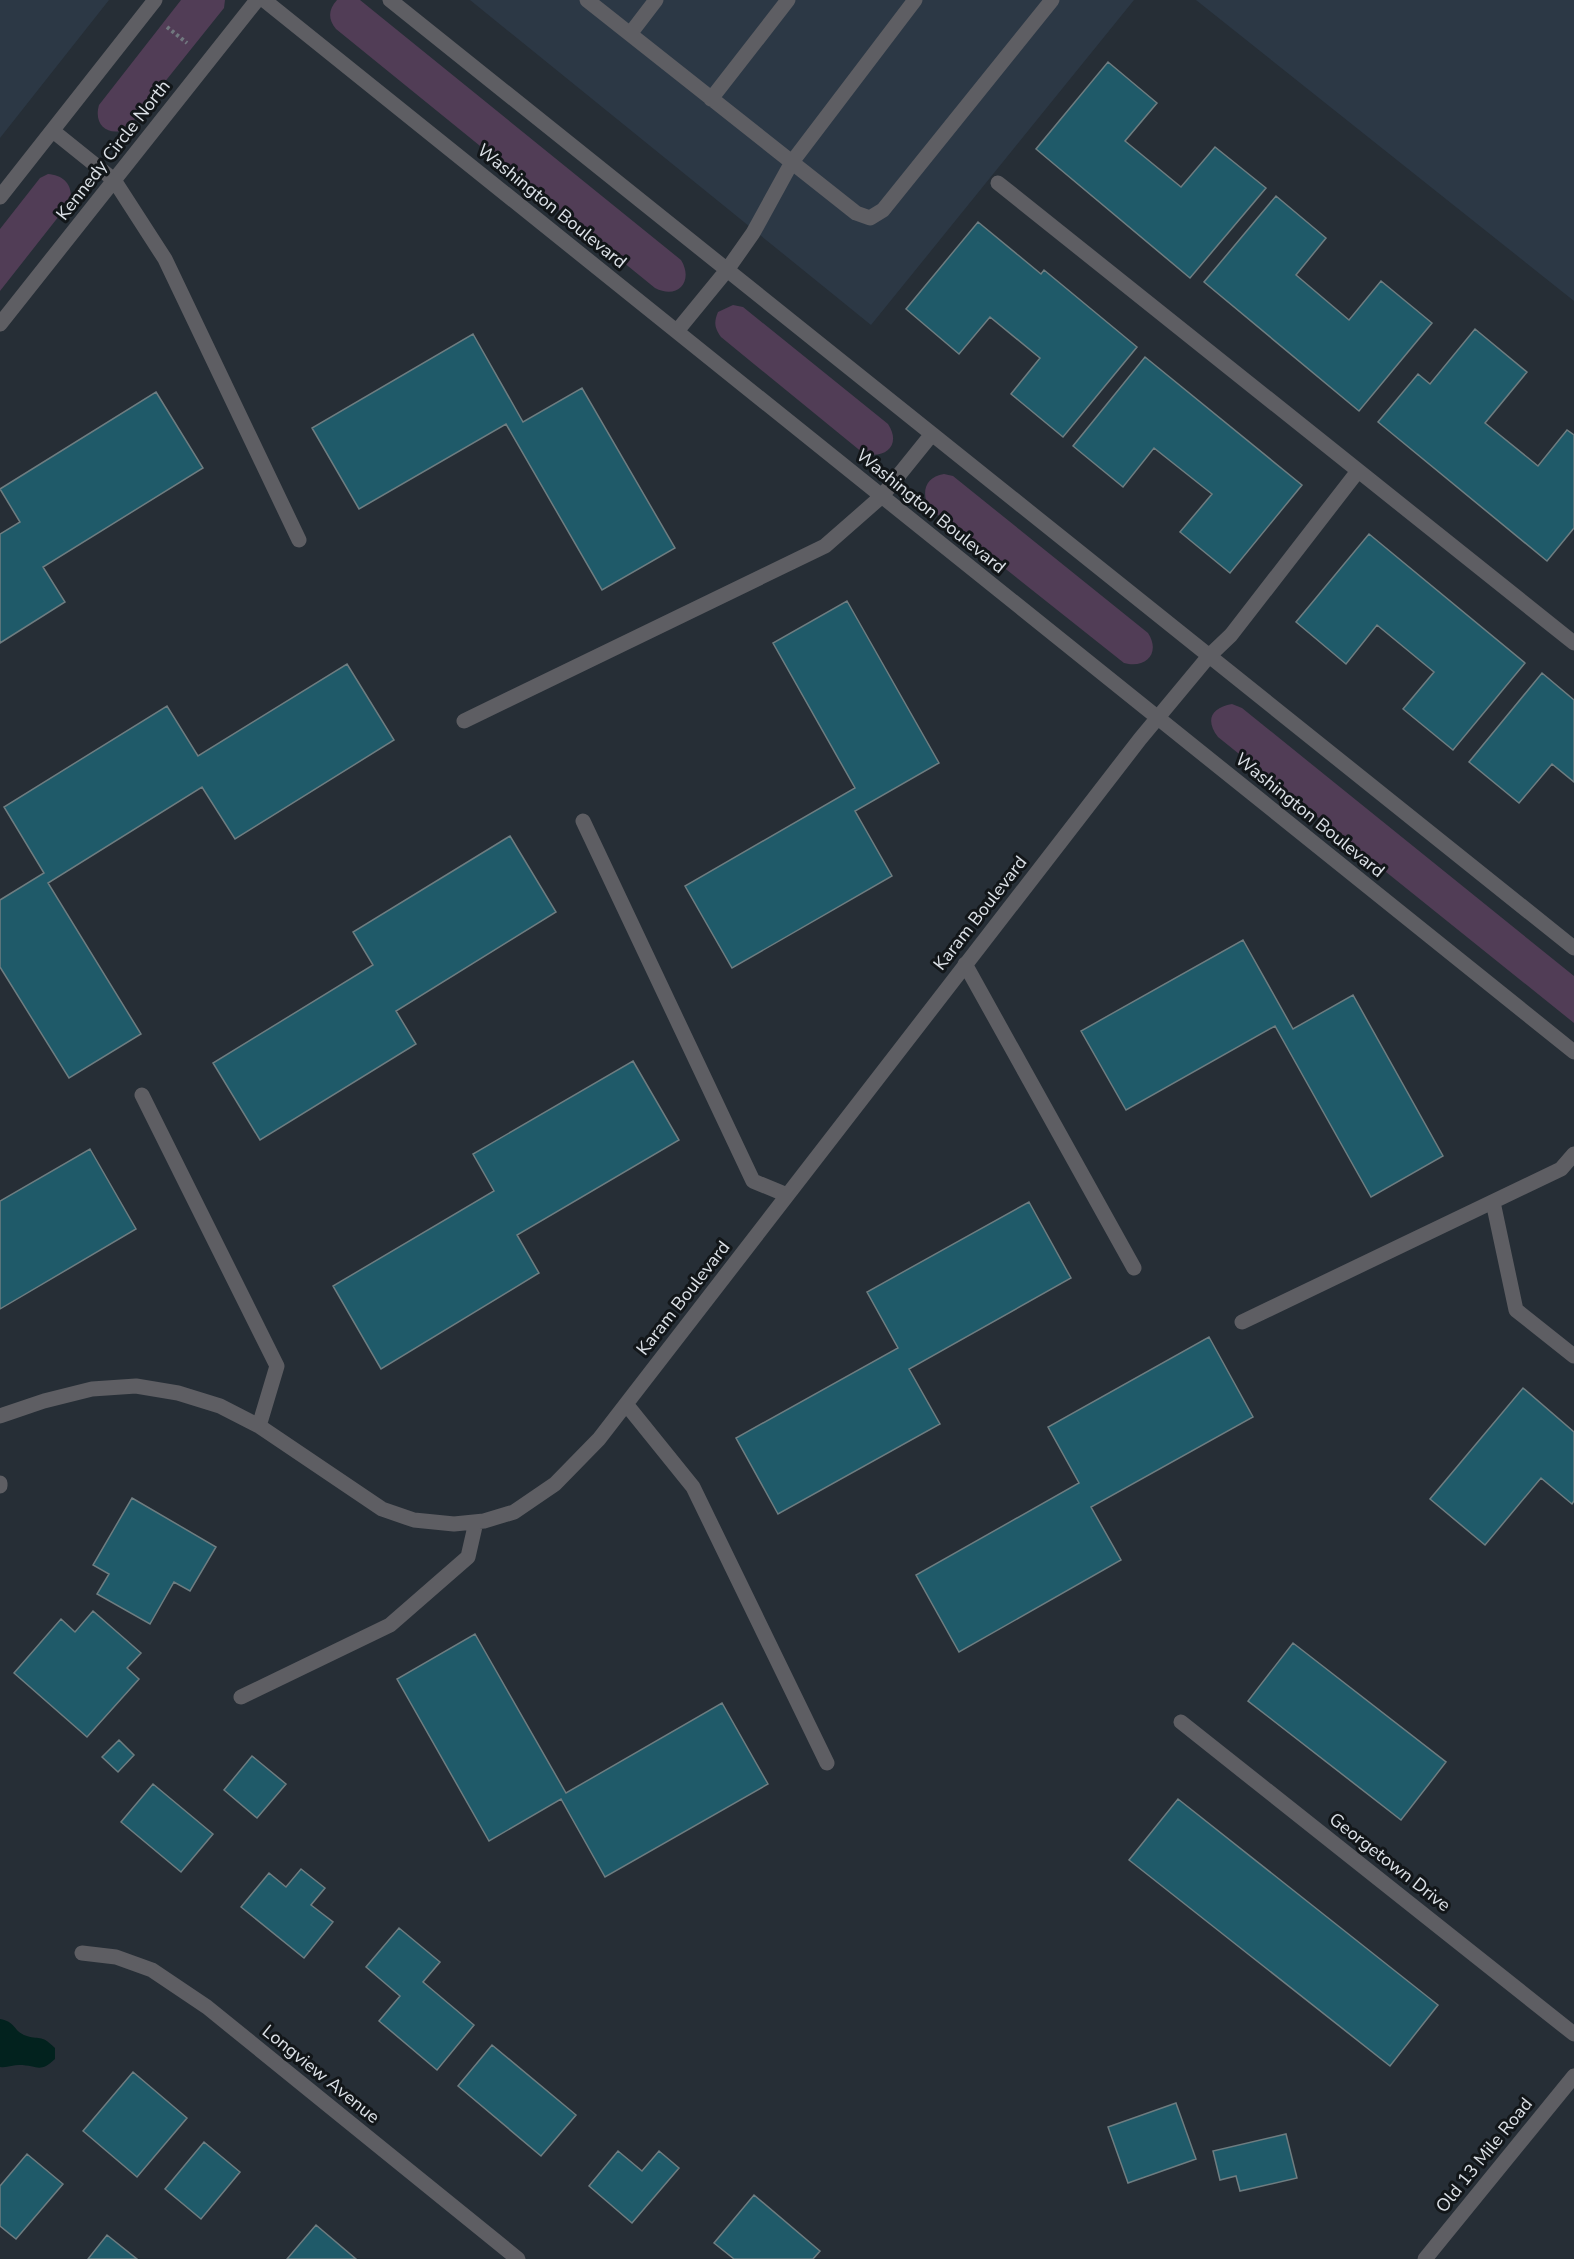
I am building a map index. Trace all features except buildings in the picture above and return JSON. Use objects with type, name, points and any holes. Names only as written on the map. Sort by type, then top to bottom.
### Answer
[{"type":"street","points":[[0,197],[155,0]]},
{"type":"street","name":"Kennedy Circle North","points":[[0,324],[257,0]]},
{"type":"street","name":"Washington Boulevard","points":[[264,0],[1574,1052]]},
{"type":"street","points":[[390,0],[1574,948]]},
{"type":"street","points":[[587,0],[856,213],[870,218],[883,210],[1052,0]]},
{"type":"street","points":[[630,34],[656,0]]},
{"type":"street","points":[[711,99],[788,0]]},
{"type":"street","points":[[677,331],[727,270],[753,233],[792,162],[915,0]]},
{"type":"street","points":[[53,131],[114,180],[165,260],[299,540]]},
{"type":"street","points":[[998,183],[1574,643]]},
{"type":"street","points":[[464,721],[825,546],[882,496],[932,434]]},
{"type":"street","name":"Karam Boulevard","points":[[0,1416],[44,1401],[92,1389],[136,1386],[178,1393],[220,1406],[259,1426],[382,1509],[414,1520],[454,1524],[476,1522],[514,1512],[555,1484],[599,1439],[1157,718],[1209,656],[1232,635],[1358,471]]},
{"type":"street","points":[[583,821],[753,1180],[787,1195]]},
{"type":"street","points":[[965,964],[1134,1268]]},
{"type":"street","points":[[142,1095],[277,1366],[259,1426]]},
{"type":"street","points":[[1242,1322],[1561,1169],[1574,1154]]},
{"type":"street","points":[[1493,1202],[1516,1310],[1574,1356]]},
{"type":"street","points":[[626,1404],[693,1487],[828,1763]]},
{"type":"street","points":[[241,1697],[390,1625],[468,1557],[476,1522]]},
{"type":"street","name":"Georgetown Drive","points":[[1181,1722],[1574,2034]]},
{"type":"street","name":"Longview Avenue","points":[[82,1953],[116,1957],[152,1970],[207,2007],[518,2259]]},
{"type":"street","name":"Old 13 Mile Road","points":[[1425,2259],[1574,2076]]},
{"type":"path","points":[[163,24],[192,47]]},
{"type":"shaded area","points":[[0,0],[109,0],[0,138]]},
{"type":"shaded area","points":[[181,0],[225,0],[224,8],[127,129],[114,132],[104,128],[98,119],[99,105]]},
{"type":"shaded area","points":[[337,0],[360,0],[681,260],[686,275],[682,286],[671,292],[655,288],[336,29],[330,14]]},
{"type":"shaded area","points":[[470,0],[1134,0],[871,325]]},
{"type":"shaded area","points":[[1196,0],[1574,0],[1574,301]]},
{"type":"shaded area","points":[[48,174],[66,182],[71,196],[70,202],[0,291],[0,229],[40,178]]},
{"type":"shaded area","points":[[733,305],[743,307],[888,424],[893,438],[889,449],[878,454],[863,453],[721,337],[715,324],[718,312]]},
{"type":"shaded area","points":[[944,474],[953,476],[1148,633],[1153,647],[1149,658],[1139,664],[1124,663],[929,508],[925,496],[926,486],[933,478]]},
{"type":"shaded area","points":[[1232,704],[1242,708],[1574,976],[1574,1023],[1218,737],[1212,725],[1212,716],[1219,708]]},
{"type":"shaded area","points":[[0,2019],[12,2024],[24,2035],[46,2040],[55,2048],[55,2059],[50,2064],[38,2068],[25,2065],[0,2067]]}]
